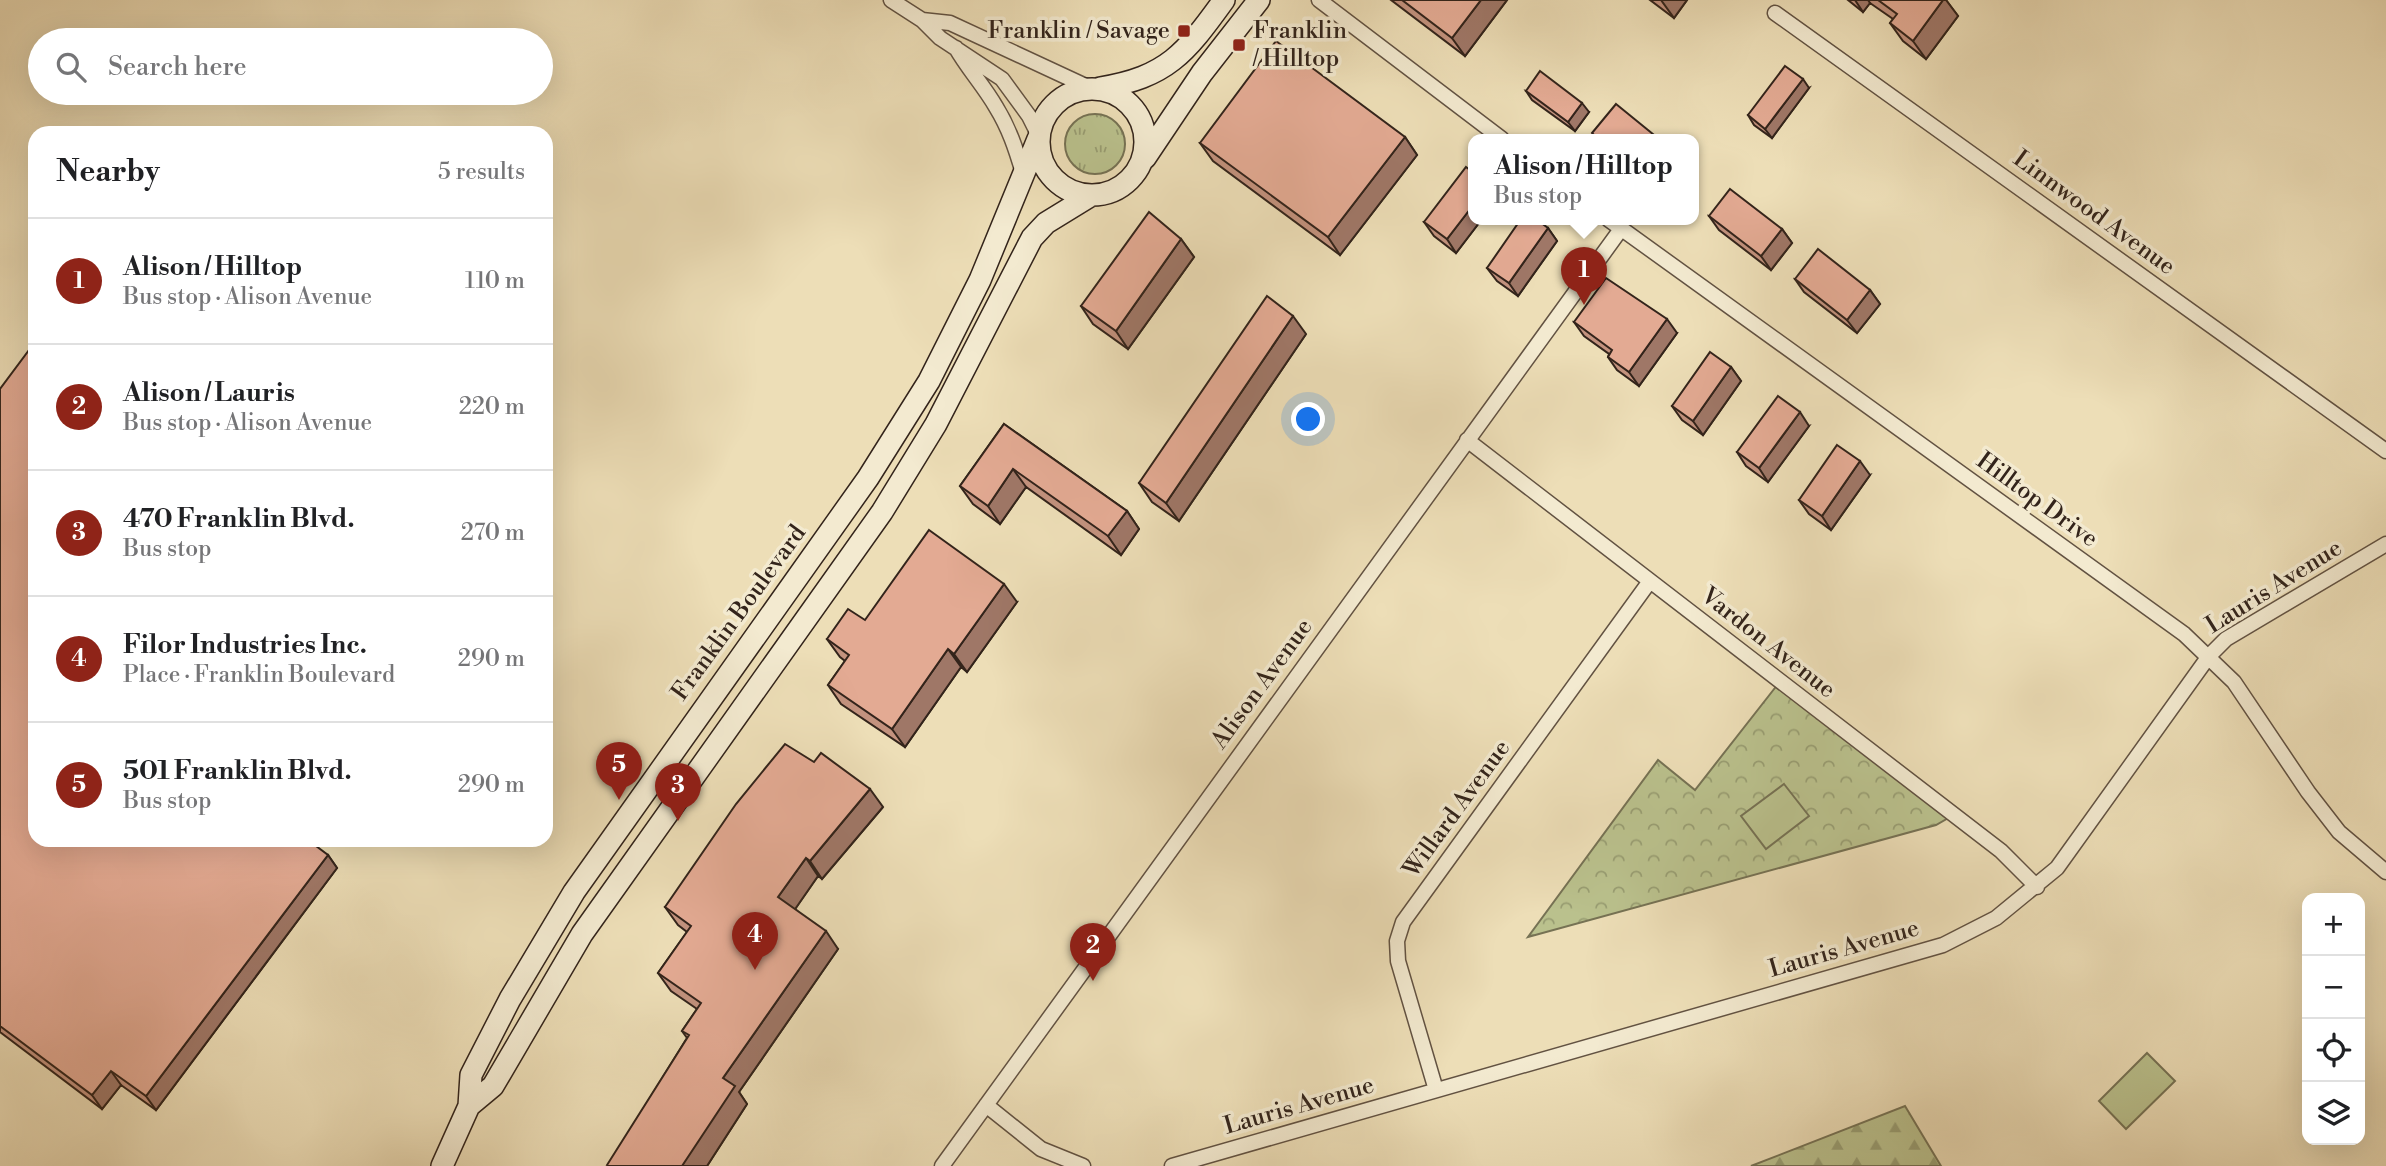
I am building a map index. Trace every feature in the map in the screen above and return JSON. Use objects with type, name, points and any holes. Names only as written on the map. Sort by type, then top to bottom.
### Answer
[{"type":"main road","points":[[1224,0],[1175,61],[1134,82],[1093,88],[1062,99],[1050,109],[1038,137],[1047,171],[1058,184],[1074,193],[1090,196],[1108,194],[1123,187],[1135,175],[1202,73],[1259,0]]},
{"type":"main road","points":[[1093,88],[1123,99],[1136,111],[1143,126],[1146,143],[1143,160]]},
{"type":"main road","name":"Franklin Boulevard","points":[[442,1166],[469,1106],[471,1074],[510,999],[574,892],[868,478],[929,381],[980,281],[1038,137]]},
{"type":"main road","name":"Franklin Boulevard","points":[[469,1106],[493,1087],[582,934],[882,512],[936,424],[1032,238],[1046,223],[1090,196]]},
{"type":"street","points":[[891,0],[922,20],[940,38],[1002,79],[1030,116],[1038,137]]},
{"type":"street","points":[[1319,0],[1495,134]]},
{"type":"street","name":"Linnwood Avenue","points":[[1775,12],[2386,451]]},
{"type":"street","points":[[922,20],[950,23],[1093,88]]},
{"type":"street","points":[[955,47],[972,77],[996,107],[1013,139],[1023,173]]},
{"type":"street","name":"Hilltop Drive","points":[[1616,225],[2173,626],[2209,656],[2234,682],[2308,792],[2339,832],[2386,872]]},
{"type":"street","name":"Alison Avenue","points":[[942,1166],[1621,229]]},
{"type":"street","name":"Vardon Avenue","points":[[1467,440],[2001,851],[2037,887]]},
{"type":"street","name":"Lauris Avenue","points":[[1172,1166],[1943,945],[1997,918],[2057,868],[2209,656],[2226,639],[2386,544]]},
{"type":"street","name":"Willard Avenue","points":[[1436,1090],[1398,961],[1397,941],[1403,922],[1650,581]]},
{"type":"street","points":[[986,1105],[1041,1149],[1083,1166]]},
{"type":"green space","points":[[1089,114],[1101,114],[1120,127],[1125,144],[1123,156],[1112,169],[1101,174],[1089,174],[1070,161],[1065,150],[1065,138],[1078,119]]},
{"type":"green space","points":[[1778,684],[1957,813],[1936,825],[1528,937],[1658,760],[1695,790]]},
{"type":"green space","points":[[1784,784],[1809,816],[1766,849],[1741,816]]},
{"type":"green space","points":[[2147,1053],[2175,1081],[2126,1129],[2099,1101]]},
{"type":"green space","points":[[1905,1106],[1941,1166],[1751,1166]]},
{"type":"building","points":[[1402,0],[1481,0],[1452,38]]},
{"type":"building","points":[[1878,0],[1943,0],[1913,41],[1890,23],[1897,14]]},
{"type":"building","points":[[1276,41],[1405,137],[1328,237],[1200,143]]},
{"type":"building","points":[[1785,66],[1803,79],[1765,129],[1748,115]]},
{"type":"building","points":[[1540,71],[1582,103],[1568,122],[1526,91]]},
{"type":"building","points":[[1616,104],[1653,134],[1593,134]]},
{"type":"building","points":[[1466,167],[1468,168],[1468,212],[1447,239],[1424,222]]},
{"type":"building","points":[[1730,189],[1782,229],[1761,256],[1709,216]]},
{"type":"building","points":[[1149,212],[1181,239],[1116,331],[1081,306]]},
{"type":"building","points":[[1517,225],[1544,225],[1548,228],[1509,283],[1487,268]]},
{"type":"building","points":[[1818,249],[1870,290],[1847,320],[1795,279]]},
{"type":"building","points":[[1606,278],[1667,319],[1629,372],[1608,357],[1612,350],[1574,322]]},
{"type":"building","points":[[1267,296],[1293,316],[1166,503],[1139,483]]},
{"type":"building","points":[[28,351],[28,847],[317,847],[328,855],[146,1096],[111,1071],[92,1095],[0,1026],[0,389]]},
{"type":"building","points":[[1710,352],[1731,367],[1693,421],[1672,406]]},
{"type":"building","points":[[1778,396],[1800,412],[1759,468],[1737,452]]},
{"type":"building","points":[[1004,424],[1127,511],[1108,536],[1013,469],[988,506],[960,486]]},
{"type":"building","points":[[1837,445],[1860,461],[1822,516],[1799,500]]},
{"type":"building","points":[[929,530],[1004,584],[954,654],[948,649],[892,729],[828,685],[849,655],[827,639],[848,609],[865,620]]},
{"type":"building","points":[[785,744],[814,762],[821,753],[870,789],[810,861],[806,858],[778,897],[826,931],[723,1078],[735,1086],[682,1166],[609,1166],[607,1165],[689,1035],[682,1031],[701,1003],[658,973],[691,926],[665,907],[736,804]]},
{"type":"place","name":"Franklin / Savage","points":[[1184,31]]},
{"type":"place","name":"Franklin / Hilltop","points":[[1239,45]]},
{"type":"place","name":"Alison / Hilltop","points":[[1584,305]]},
{"type":"place","name":"501 Franklin Blvd.","points":[[619,800]]},
{"type":"place","name":"470 Franklin Blvd.","points":[[678,821]]},
{"type":"place","name":"Filor Industries Inc.","points":[[755,970]]},
{"type":"place","name":"Alison / Lauris","points":[[1093,981]]}]
